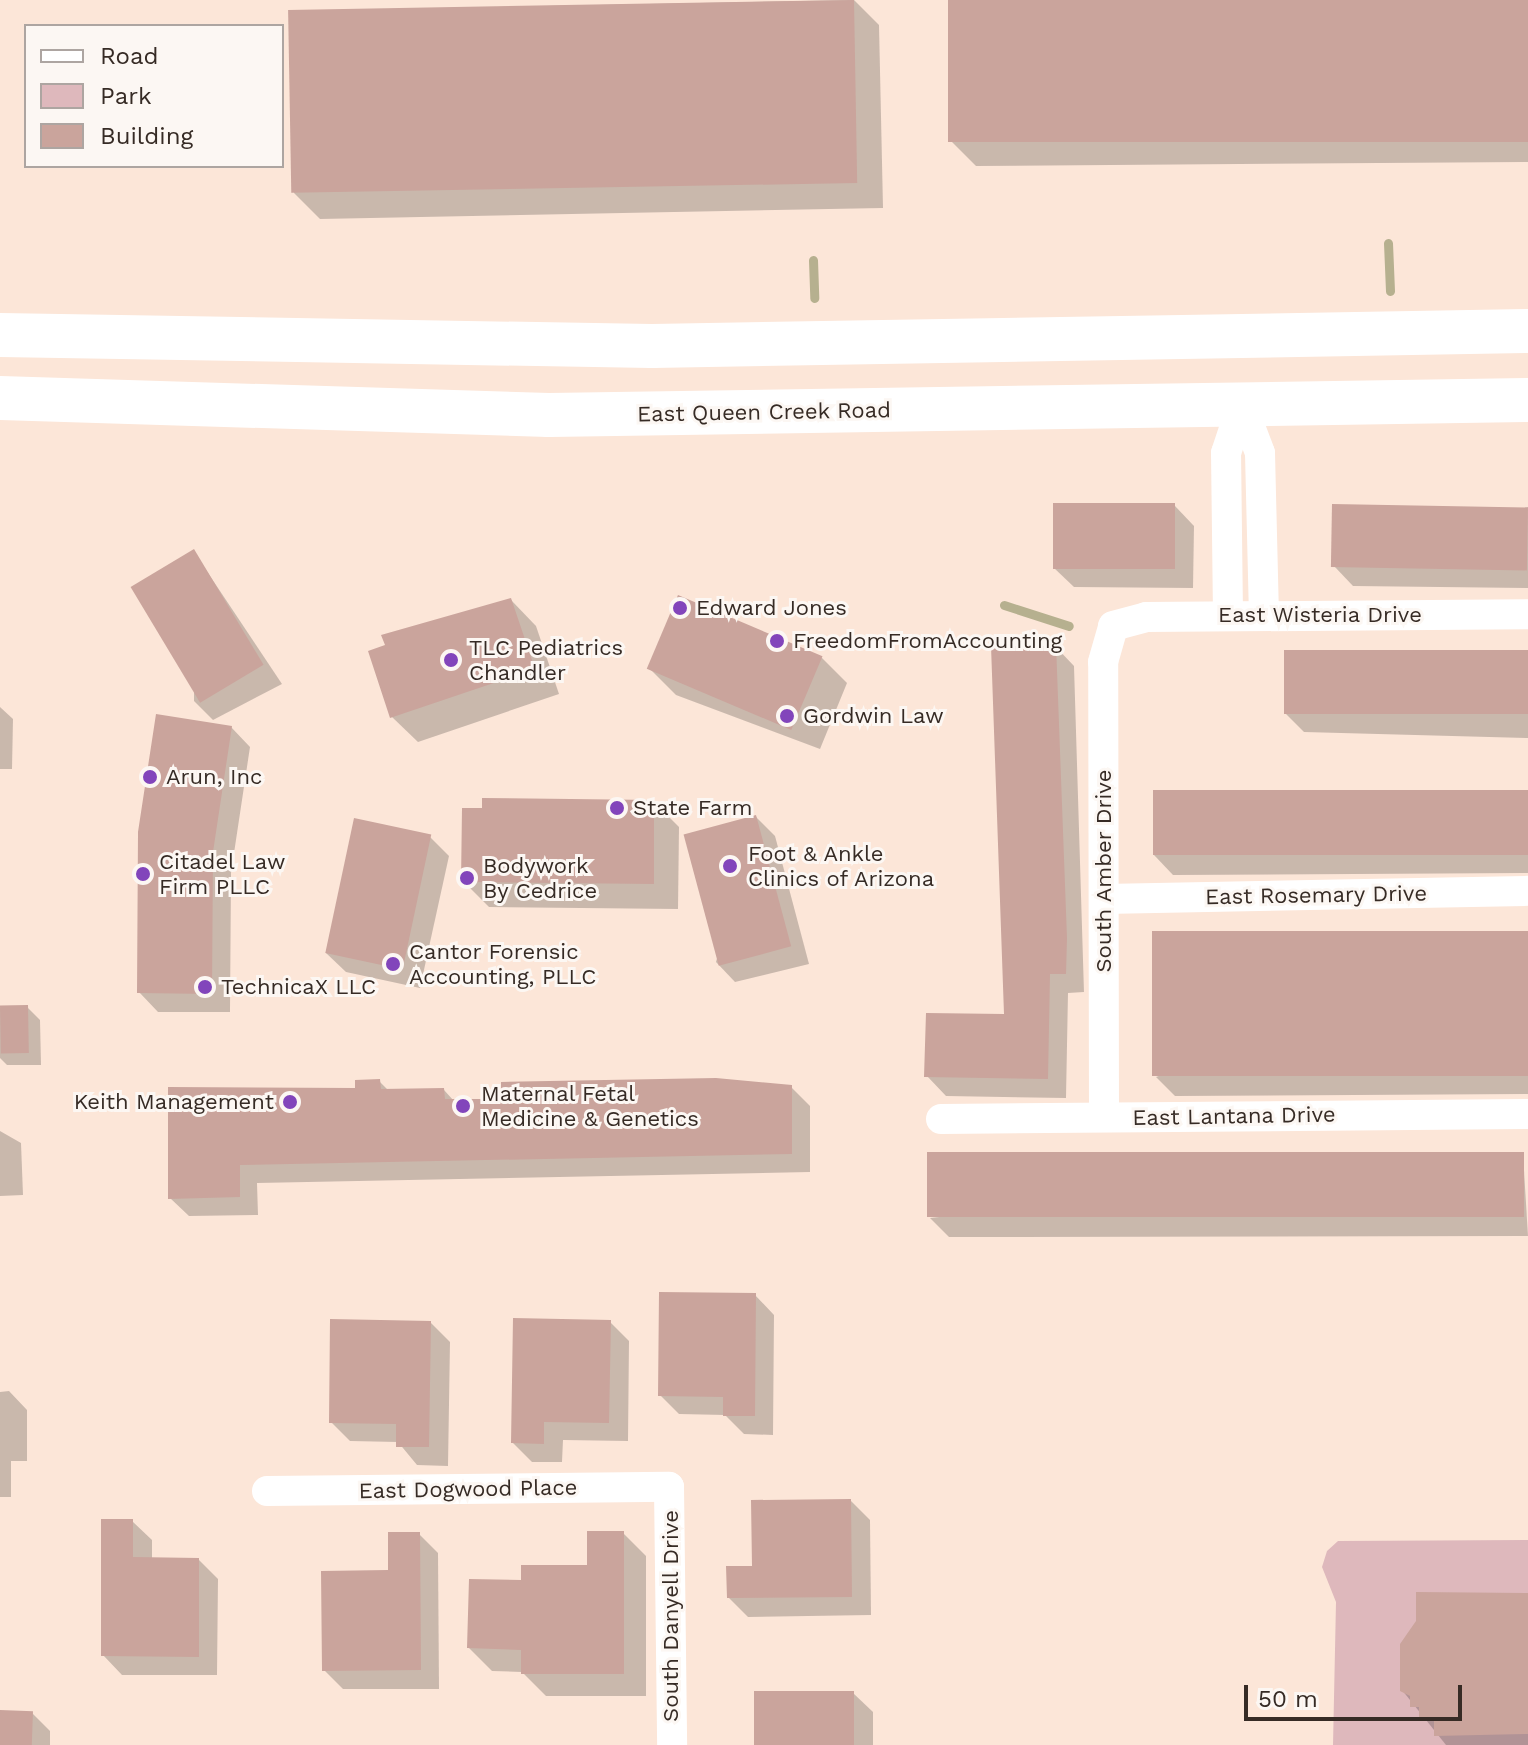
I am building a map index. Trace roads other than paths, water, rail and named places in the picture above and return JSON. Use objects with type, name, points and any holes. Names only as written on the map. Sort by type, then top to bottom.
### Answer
[{"type":"main road","points":[[0,335],[386,344],[902,343],[1528,331]]},
{"type":"main road","points":[[902,343],[902,409]]},
{"type":"main road","name":"East Queen Creek Road","points":[[0,398],[549,415],[1528,400]]},
{"type":"street","points":[[1242,405],[1260,453],[1264,614]]},
{"type":"street","points":[[1228,615],[1226,453],[1242,405]]},
{"type":"street","points":[[1227,533],[1262,532]]},
{"type":"street","name":"East Wisteria Drive","points":[[1113,626],[1146,617],[1528,614]]},
{"type":"street","name":"South Amber Drive","points":[[1104,1117],[1103,662],[1113,626]]},
{"type":"street","name":"East Rosemary Drive","points":[[1104,899],[1528,891]]},
{"type":"street","name":"East Lantana Drive","points":[[941,1119],[1528,1114]]},
{"type":"street","name":"East Dogwood Place","points":[[267,1491],[669,1487]]},
{"type":"street","name":"South Danyell Drive","points":[[669,1487],[672,1745]]},
{"type":"waterway","points":[[1388,243],[1390,291]]},
{"type":"waterway","points":[[813,260],[814,298]]},
{"type":"waterway","points":[[1004,605],[1069,626]]},
{"type":"place","name":"Edward Jones","points":[[680,608]]},
{"type":"place","name":"FreedomFromAccounting","points":[[777,641]]},
{"type":"place","name":"TLC Pediatrics Chandler","points":[[451,660]]},
{"type":"place","name":"Gordwin Law","points":[[787,716]]},
{"type":"place","name":"Arun, Inc","points":[[150,777]]},
{"type":"place","name":"State Farm","points":[[617,808]]},
{"type":"place","name":"Foot & Ankle Clinics of Arizona","points":[[730,866]]},
{"type":"place","name":"Citadel Law Firm PLLC","points":[[143,874]]},
{"type":"place","name":"Bodywork By Cedrice","points":[[467,878]]},
{"type":"place","name":"Cantor Forensic Accounting, PLLC","points":[[393,964]]},
{"type":"place","name":"TechnicaX LLC","points":[[205,987]]},
{"type":"place","name":"Keith Management","points":[[290,1102]]},
{"type":"place","name":"Maternal Fetal Medicine & Genetics","points":[[463,1106]]}]
